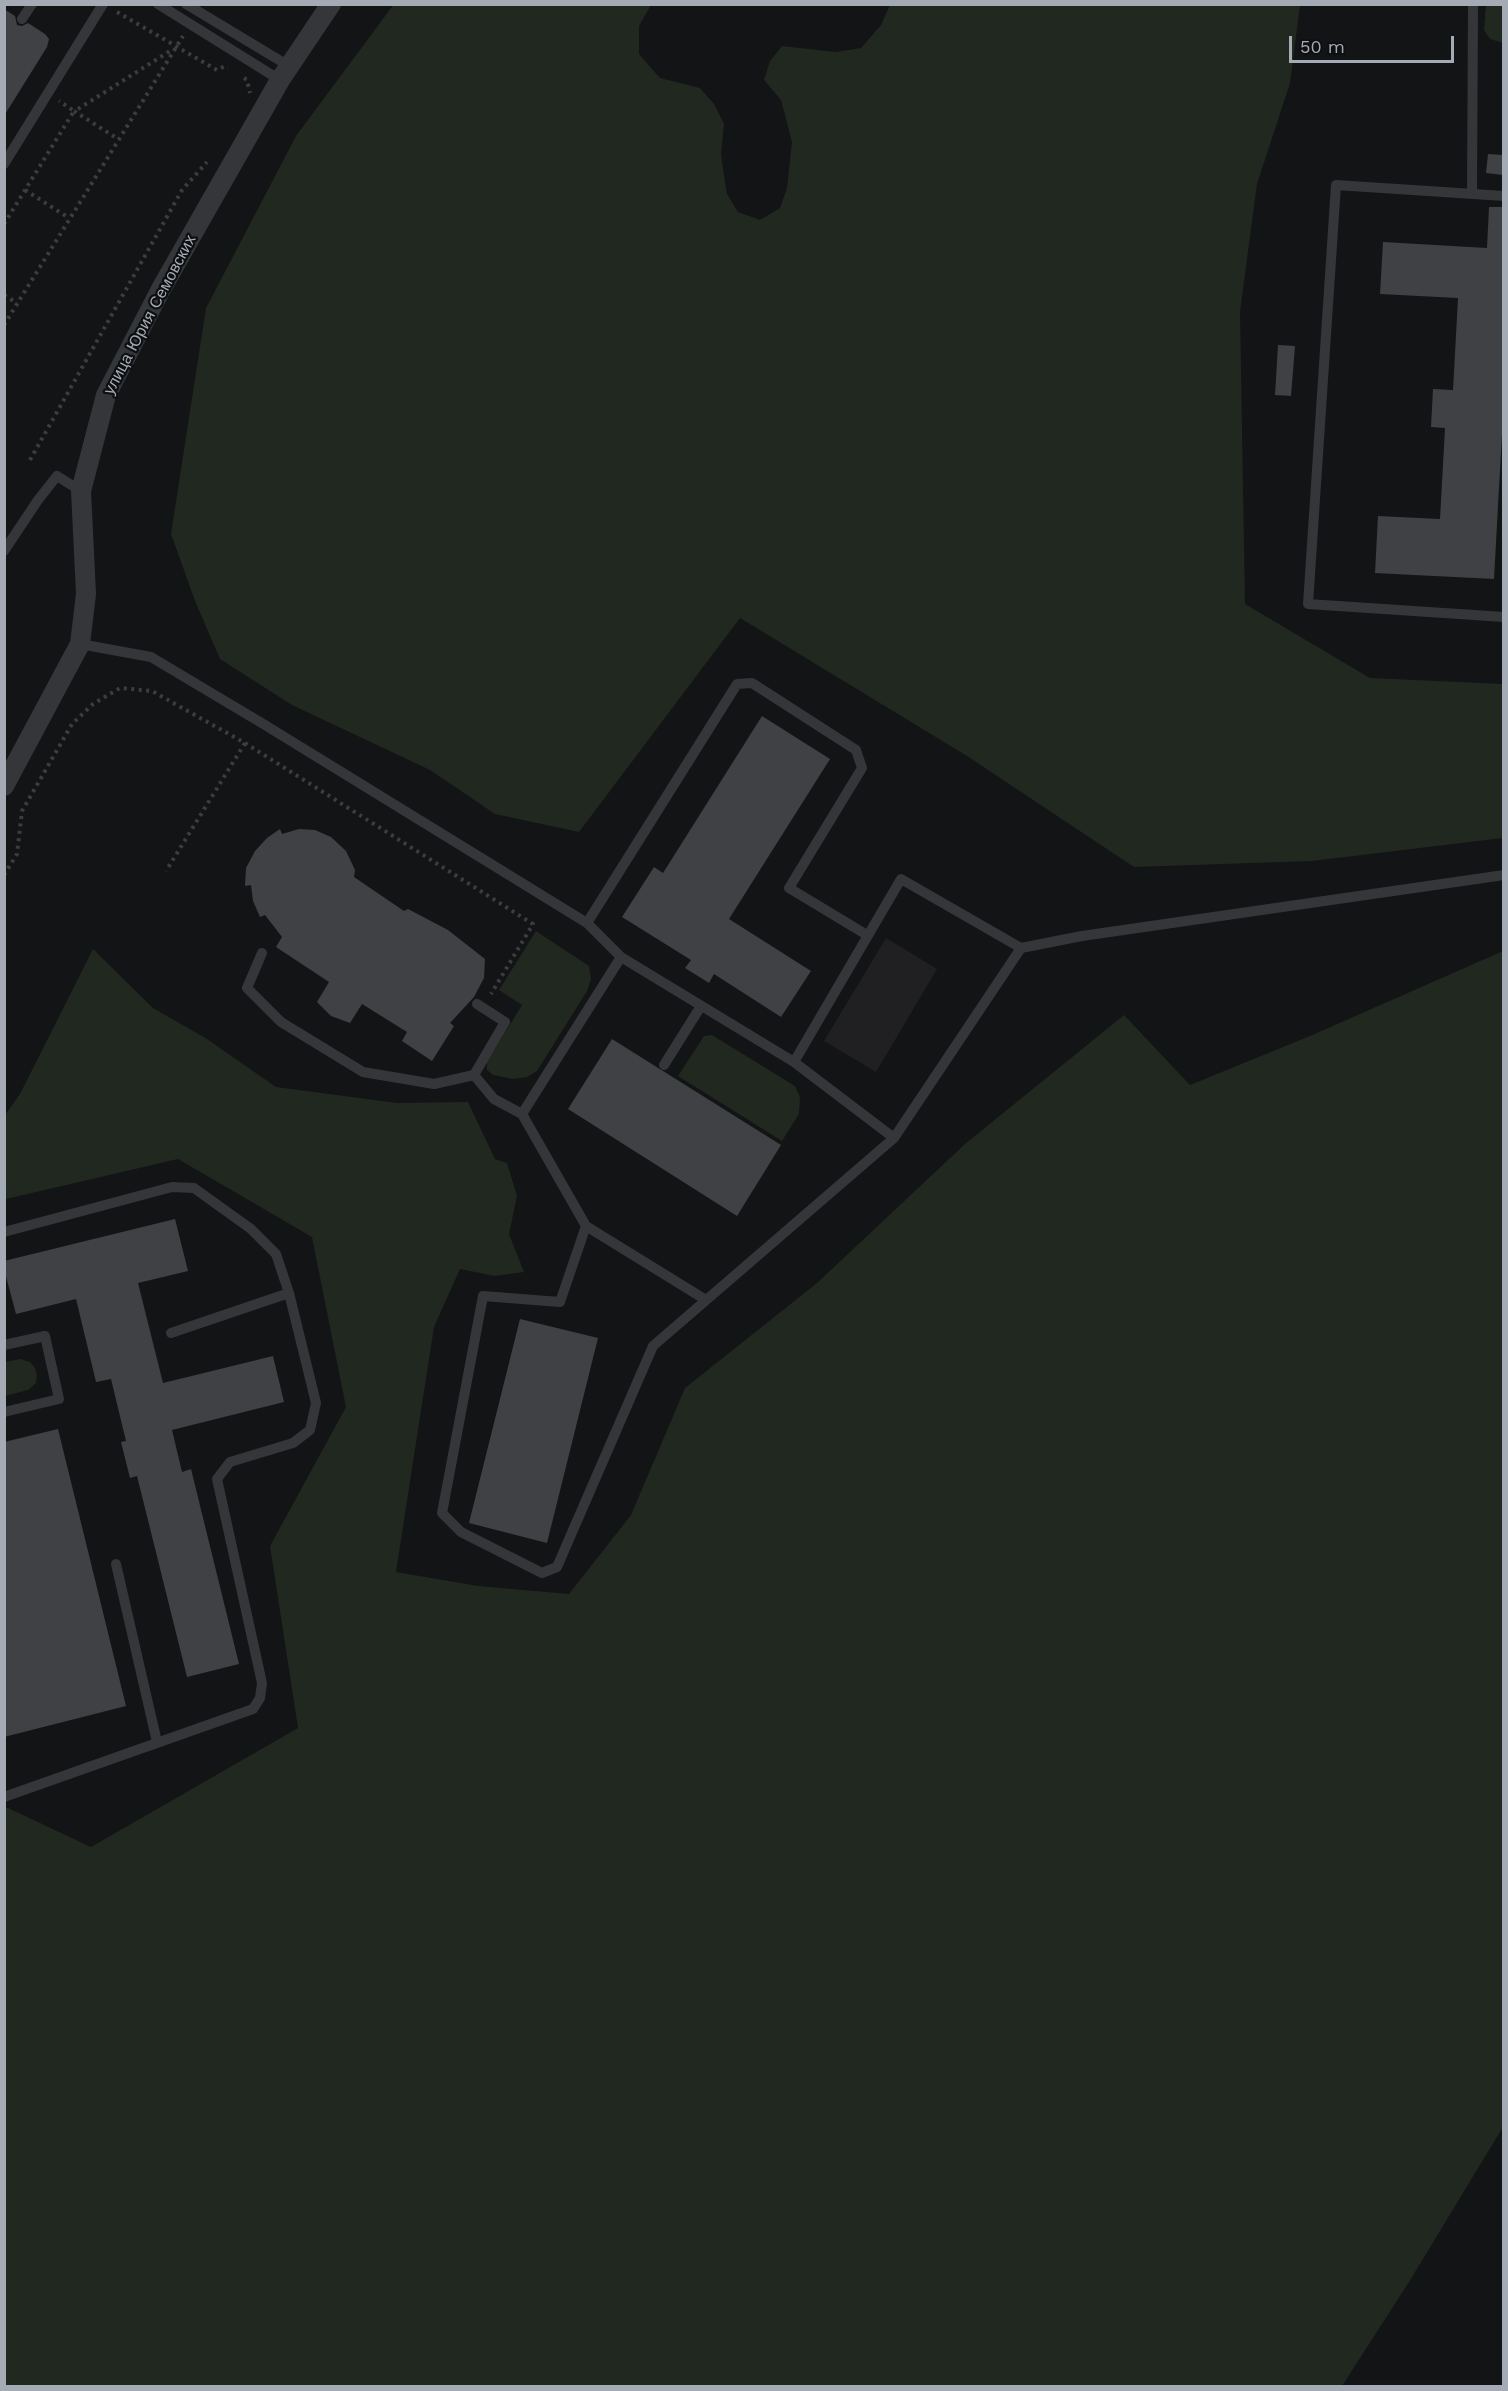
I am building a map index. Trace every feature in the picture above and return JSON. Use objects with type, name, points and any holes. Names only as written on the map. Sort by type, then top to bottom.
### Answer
[{"type":"street","name":"улица Юрия Семовских","points":[[4,786],[80,644],[86,594],[81,491],[106,395],[160,289],[285,73],[331,4]]},
{"type":"lane","points":[[22,20],[32,4]]},
{"type":"lane","points":[[158,4],[285,73]]},
{"type":"lane","points":[[186,4],[285,73]]},
{"type":"lane","points":[[1472,194],[1473,4]]},
{"type":"lane","points":[[4,164],[108,7]]},
{"type":"lane","points":[[1503,196],[1336,185],[1308,604],[1503,617]]},
{"type":"lane","points":[[4,551],[57,476],[81,491]]},
{"type":"lane","points":[[80,644],[151,657],[587,923],[621,957],[794,1062],[894,1138]]},
{"type":"lane","points":[[587,923],[736,684],[752,683],[856,750],[862,768],[789,888],[867,935]]},
{"type":"lane","points":[[794,1062],[901,879],[1021,948],[1094,934],[1503,875]]},
{"type":"lane","points":[[586,1226],[560,1302],[483,1296],[442,1513],[461,1532],[542,1573],[557,1567],[653,1346],[894,1138],[1021,948]]},
{"type":"lane","points":[[262,953],[247,988],[281,1022],[363,1071],[434,1084],[474,1075],[505,1022],[480,1006]]},
{"type":"lane","points":[[522,1114],[621,957]]},
{"type":"lane","points":[[664,1065],[700,1006]]},
{"type":"lane","points":[[474,1075],[494,1099],[522,1114],[586,1226],[706,1300]]},
{"type":"lane","points":[[4,1232],[172,1187],[194,1188],[251,1229],[276,1254],[289,1293],[316,1403],[310,1430],[292,1443],[230,1462],[217,1479],[262,1683],[260,1698],[253,1708],[4,1797]]},
{"type":"lane","points":[[171,1333],[289,1293]]},
{"type":"lane","points":[[4,1345],[45,1336],[59,1399],[4,1412]]},
{"type":"lane","points":[[116,1564],[157,1742]]},
{"type":"path","points":[[108,7],[217,70],[225,66],[232,70]]},
{"type":"path","points":[[4,224],[76,110],[176,47]]},
{"type":"path","points":[[4,325],[176,47]]},
{"type":"path","points":[[239,75],[247,80],[250,95]]},
{"type":"path","points":[[57,100],[76,110],[118,139]]},
{"type":"path","points":[[30,460],[182,190],[214,155]]},
{"type":"path","points":[[25,190],[69,218]]},
{"type":"path","points":[[4,295],[17,303]]},
{"type":"path","points":[[4,875],[17,854],[22,811],[72,724],[93,704],[120,688],[152,691],[245,743],[533,924],[480,1006]]},
{"type":"path","points":[[166,871],[245,743]]},
{"type":"shaded area","points":[[394,4],[651,5],[639,26],[639,54],[660,78],[700,88],[714,104],[724,124],[721,155],[727,194],[738,212],[760,220],[780,208],[787,188],[792,142],[781,100],[764,80],[770,61],[782,46],[836,52],[861,48],[881,25],[890,5],[1300,5],[1290,83],[1257,184],[1240,312],[1245,604],[1370,678],[1503,684],[1503,838],[1312,861],[1134,867],[967,756],[740,618],[579,832],[495,814],[430,770],[292,705],[220,659],[195,601],[171,534],[206,308],[296,136]]},
{"type":"shaded area","points":[[1486,5],[1503,5],[1503,43],[1490,39],[1484,30]]},
{"type":"shaded area","points":[[536,931],[589,966],[591,979],[587,991],[537,1071],[527,1077],[513,1079],[493,1075],[487,1070],[487,1062],[522,1005],[499,990]]},
{"type":"shaded area","points":[[886,938],[937,969],[876,1072],[824,1041]]},
{"type":"shaded area","points":[[93,949],[153,1008],[207,1039],[276,1087],[397,1103],[468,1102],[495,1159],[507,1163],[517,1196],[509,1234],[524,1272],[495,1276],[460,1269],[434,1327],[396,1572],[478,1586],[569,1594],[631,1515],[685,1388],[817,1283],[965,1144],[1124,1015],[1190,1085],[1310,1036],[1503,951],[1503,2127],[1409,2282],[1342,2386],[5,2386],[5,1808],[91,1847],[298,1728],[270,1546],[346,1407],[312,1237],[178,1159],[6,1199],[5,1115],[20,1094]]},
{"type":"shaded area","points":[[712,1035],[795,1086],[800,1097],[799,1114],[782,1141],[678,1076],[704,1036]]},
{"type":"shaded area","points":[[20,1359],[30,1362],[35,1368],[36,1383],[28,1390],[5,1396],[5,1362]]},
{"type":"building","points":[[4,9],[15,16],[17,25],[22,26],[28,23],[49,39],[47,47],[4,116]]},
{"type":"building","points":[[1488,154],[1503,155],[1503,175],[1486,173]]},
{"type":"building","points":[[1489,207],[1503,207],[1503,415],[1494,579],[1375,573],[1378,516],[1440,519],[1445,428],[1431,427],[1433,389],[1453,390],[1458,298],[1380,294],[1383,242],[1487,248]]},
{"type":"building","points":[[1278,345],[1295,346],[1291,396],[1275,395]]},
{"type":"building","points":[[762,716],[830,759],[729,919],[811,971],[781,1017],[714,974],[709,983],[685,968],[691,960],[622,917],[654,867],[663,873]]},
{"type":"building","points":[[280,829],[282,834],[299,829],[315,830],[331,837],[346,851],[355,870],[354,877],[404,911],[408,909],[448,930],[485,959],[484,978],[474,997],[450,1023],[454,1026],[432,1061],[402,1041],[407,1032],[362,1004],[350,1023],[331,1016],[317,1002],[329,982],[276,947],[282,937],[265,915],[260,917],[253,901],[251,885],[245,886],[246,868],[255,851],[267,838]]},
{"type":"building","points":[[612,1039],[781,1145],[737,1216],[568,1109]]},
{"type":"building","points":[[175,1219],[188,1271],[138,1283],[163,1383],[273,1356],[284,1402],[172,1430],[182,1472],[191,1469],[239,1664],[187,1677],[137,1476],[130,1478],[121,1442],[126,1441],[111,1379],[96,1382],[76,1299],[16,1314],[4,1269],[4,1261]]},
{"type":"building","points":[[520,1319],[598,1338],[547,1543],[469,1523]]},
{"type":"building","points":[[58,1429],[126,1706],[4,1737],[4,1442]]}]
